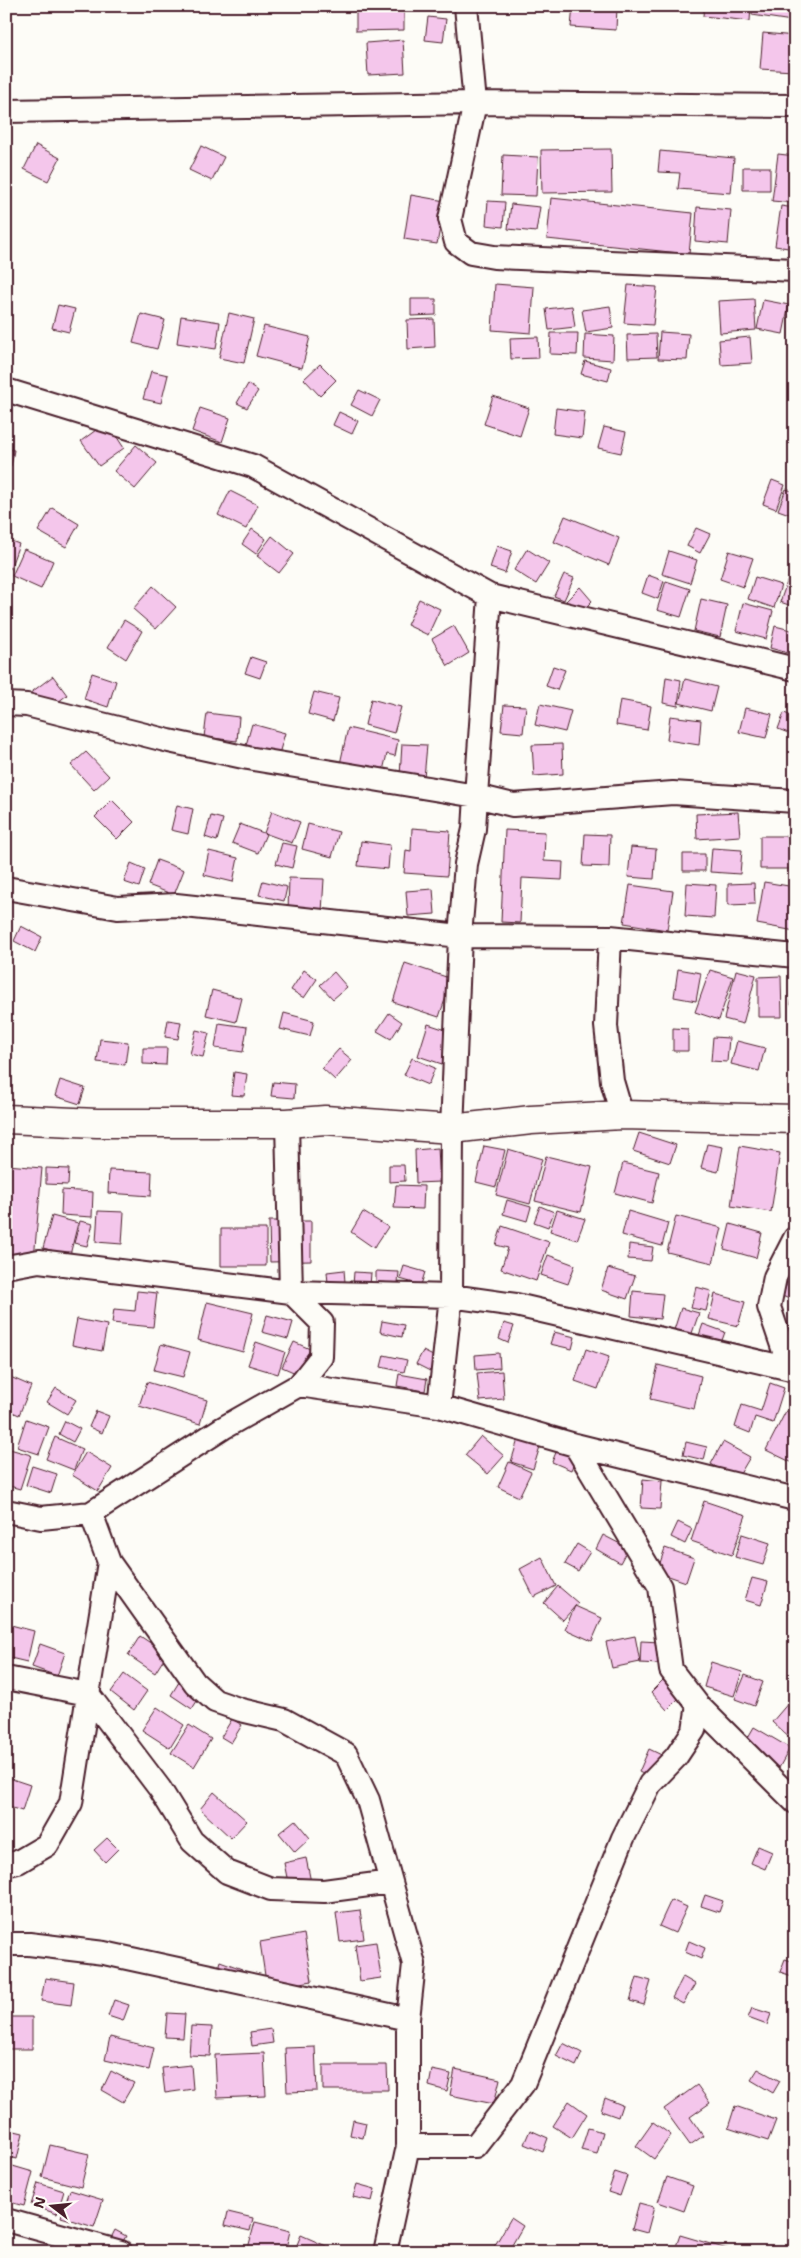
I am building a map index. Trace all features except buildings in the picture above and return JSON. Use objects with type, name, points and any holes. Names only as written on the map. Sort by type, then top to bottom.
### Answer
[{"type":"street","points":[[466,6],[475,103],[450,219],[456,242],[471,253],[494,257],[795,270]]},
{"type":"street","points":[[6,111],[475,103],[795,106]]},
{"type":"street","points":[[6,390],[253,466],[490,596],[795,669]]},
{"type":"street","points":[[439,1406],[451,1296],[452,1129],[460,936],[466,864],[474,829],[490,596]]},
{"type":"street","points":[[6,704],[27,704],[168,741],[248,758],[476,796],[513,805],[673,793],[795,801]]},
{"type":"street","points":[[6,888],[118,908],[176,905],[460,936],[610,937],[795,956]]},
{"type":"street","points":[[610,937],[606,1026],[612,1081],[622,1115]]},
{"type":"street","points":[[6,1119],[97,1123],[287,1123],[325,1120],[452,1129],[531,1120],[622,1115],[795,1120]]},
{"type":"street","points":[[6,1511],[41,1518],[91,1513],[224,1428],[299,1384],[321,1358],[322,1324],[291,1292],[287,1123]]},
{"type":"street","points":[[792,1370],[769,1307],[775,1277],[795,1238]]},
{"type":"street","points":[[6,1267],[39,1261],[291,1292],[451,1296],[516,1305],[792,1370]]},
{"type":"street","points":[[299,1384],[439,1406],[575,1445],[795,1499]]},
{"type":"street","points":[[575,1445],[660,1587],[671,1670],[698,1705],[795,1802]]},
{"type":"street","points":[[91,1513],[109,1562],[195,1683],[215,1701],[241,1710],[284,1720],[346,1754],[368,1800],[414,1964],[408,2019],[408,2146],[385,2252]]},
{"type":"street","points":[[10,1861],[47,1845],[71,1803],[109,1562]]},
{"type":"street","points":[[6,1678],[88,1694],[160,1789],[192,1841],[226,1872],[271,1889],[324,1891],[391,1882]]},
{"type":"street","points":[[408,2146],[475,2146],[523,2084],[623,1838],[650,1784],[676,1757],[694,1730],[698,1705]]},
{"type":"street","points":[[6,1944],[29,1944],[104,1953],[408,2019]]},
{"type":"street","points":[[6,2220],[121,2252]]}]
